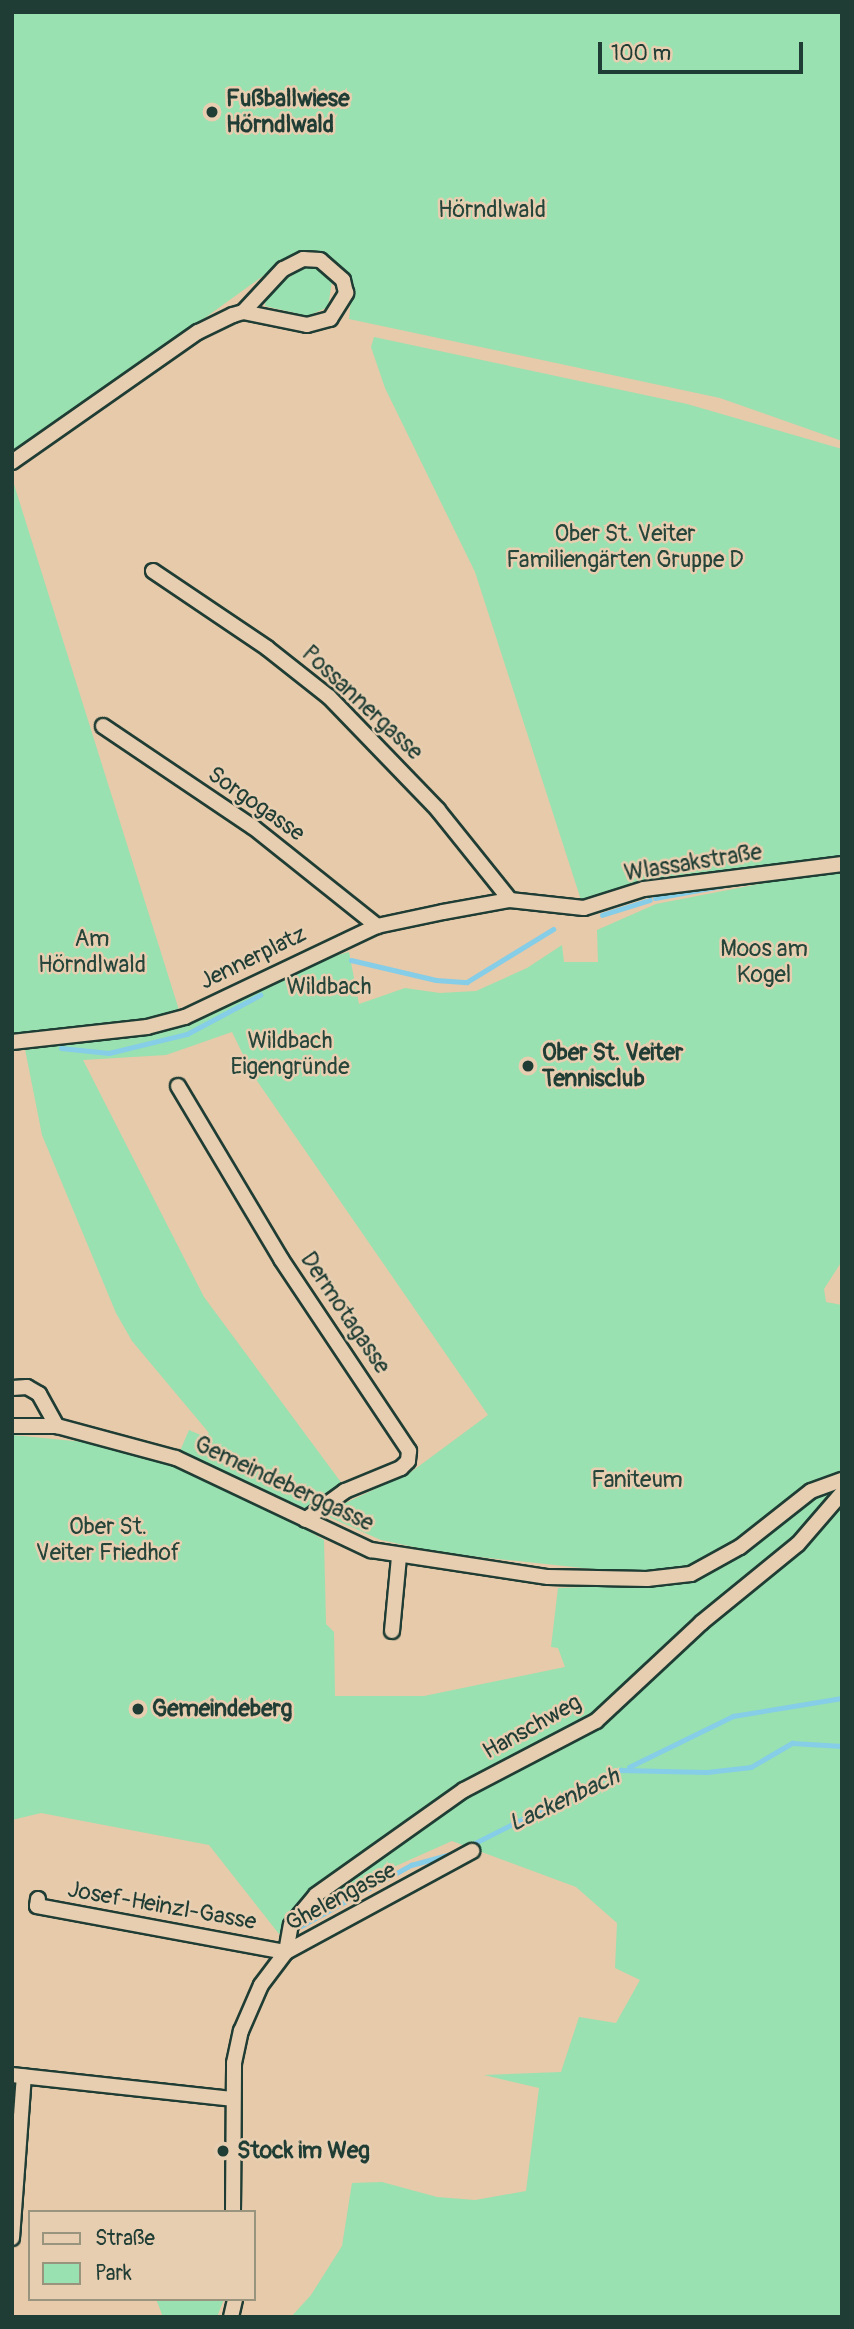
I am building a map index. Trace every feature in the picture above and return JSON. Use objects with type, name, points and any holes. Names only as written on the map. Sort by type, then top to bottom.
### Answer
[{"type":"street","points":[[12,463],[198,332],[243,312],[283,269],[303,259],[320,260],[343,280],[346,293],[341,307],[326,321],[307,325],[243,312]]},
{"type":"street","name":"Possannergasse","points":[[153,571],[267,648],[329,697],[438,810],[510,900]]},
{"type":"street","name":"Sorgogasse","points":[[103,726],[253,827],[377,926]]},
{"type":"street","name":"Wlassakstraße","points":[[510,900],[584,908],[644,889],[842,864]]},
{"type":"street","name":"Jennerplatz","points":[[12,1042],[147,1027],[185,1017],[377,926],[510,900]]},
{"type":"street","name":"Dermotagasse","points":[[178,1086],[281,1259],[409,1451],[408,1461],[401,1468],[345,1492],[305,1520]]},
{"type":"street","points":[[12,1388],[26,1387],[39,1394],[57,1426]]},
{"type":"street","name":"Gemeindeberggasse","points":[[12,1426],[57,1426],[176,1458],[343,1539],[398,1557],[536,1576],[675,1577],[708,1566],[811,1491],[842,1480]]},
{"type":"street","name":"Hanschweg","points":[[286,1952],[290,1930],[316,1895],[430,1812],[596,1721],[701,1623],[798,1544],[842,1493]]},
{"type":"street","points":[[392,1631],[398,1557]]},
{"type":"street","name":"Ghelengasse","points":[[233,2210],[232,2099],[241,2031],[261,1986],[286,1952],[472,1851]]},
{"type":"street","name":"Josef-Heinzl-Gasse","points":[[38,1899],[37,1906],[286,1952]]},
{"type":"street","points":[[12,2238],[18,2075],[232,2099]]},
{"type":"green space","name":"Hörndlwald","points":[[12,12],[842,12],[842,441],[720,398],[349,319],[352,289],[346,271],[314,250],[292,255],[12,457]]},
{"type":"green space","points":[[305,266],[322,269],[332,281],[328,307],[308,316],[265,306],[266,294]]},
{"type":"green space","name":"Ober St. Veiter Familiengärten Gruppe D","points":[[374,337],[687,404],[842,449],[842,856],[648,881],[581,900],[475,572],[385,388],[371,347]]},
{"type":"green space","points":[[12,478],[179,1010],[116,1025],[182,1023],[311,962],[349,952],[359,1004],[405,988],[440,993],[476,991],[527,968],[562,945],[564,962],[598,962],[597,930],[656,904],[842,868],[842,1261],[824,1289],[826,1302],[842,1305],[842,2317],[291,2317],[311,2295],[342,2246],[352,2183],[382,2182],[437,2197],[475,2200],[526,2191],[539,2088],[484,2075],[561,2072],[579,2017],[616,2023],[640,1980],[615,1968],[617,1923],[576,1887],[452,1841],[324,1898],[279,1934],[209,1845],[41,1813],[12,1820],[12,1435],[84,1442],[178,1467],[257,1501],[324,1540],[326,1624],[334,1632],[335,1696],[424,1696],[565,1667],[558,1648],[551,1647],[558,1588],[643,1585],[630,1573],[442,1553],[381,1540],[322,1514],[411,1472],[488,1415],[253,1075],[232,1032],[166,1055],[83,1060],[204,1297],[343,1485],[306,1509],[180,1451],[189,1430],[205,1437],[209,1433],[132,1341],[116,1313],[42,1135],[22,1034],[12,1034]]},
{"type":"green space","points":[[157,2301],[223,2301],[217,2317],[163,2317]]},
{"type":"waterway","points":[[655,898],[722,886]]},
{"type":"waterway","points":[[602,915],[650,900]]},
{"type":"waterway","points":[[351,960],[436,980],[467,982],[553,929]]},
{"type":"waterway","points":[[61,1048],[109,1053],[187,1034],[260,995]]},
{"type":"waterway","points":[[629,1767],[733,1716],[842,1698]]},
{"type":"waterway","name":"Lackenbach","points":[[301,1926],[411,1865],[455,1853],[620,1770],[707,1772],[751,1767],[792,1743],[842,1746]]},
{"type":"place","name":"Fußballwiese Hörndlwald","points":[[212,112]]},
{"type":"place","name":"Ober St. Veiter Tennisclub","points":[[528,1066]]},
{"type":"place","name":"Gemeindeberg","points":[[138,1709]]},
{"type":"place","name":"Stock im Weg","points":[[223,2151]]},
{"type":"park label","name":"Am Hörndlwald","points":[[92,952]]},
{"type":"park label","name":"Moos am Kogel","points":[[764,962]]},
{"type":"park label","name":"Wildbach","points":[[329,987]]},
{"type":"park label","name":"Wildbach Eigengründe","points":[[290,1054]]},
{"type":"park label","name":"Faniteum","points":[[637,1480]]},
{"type":"park label","name":"Ober St. Veiter Friedhof","points":[[108,1540]]}]
